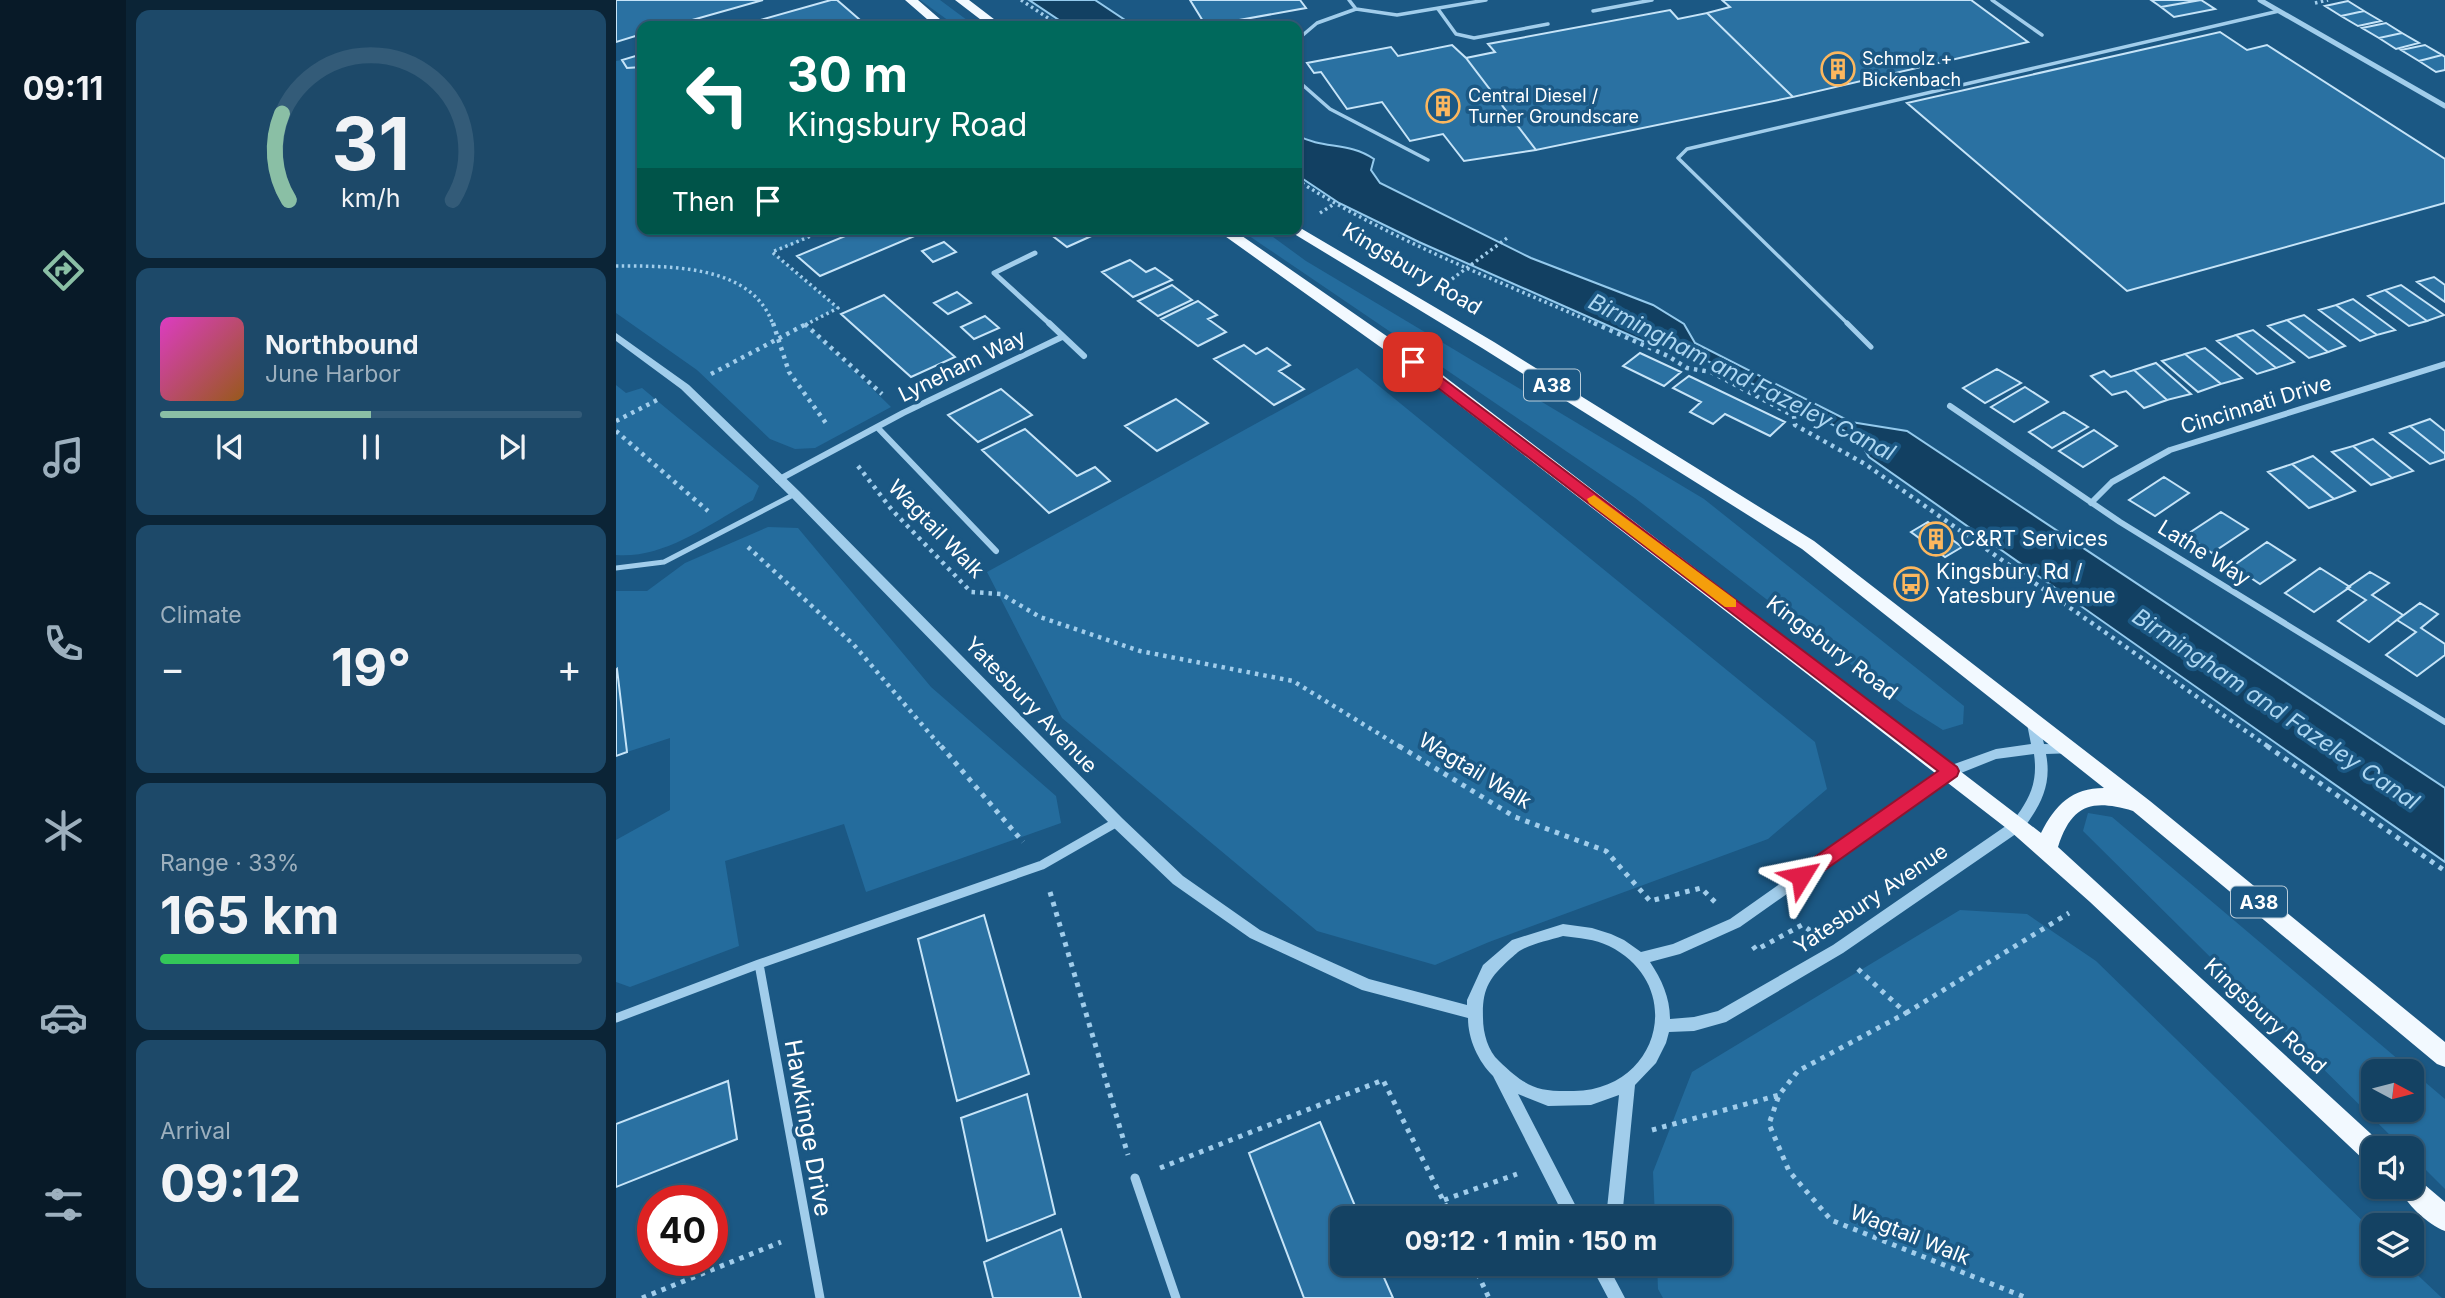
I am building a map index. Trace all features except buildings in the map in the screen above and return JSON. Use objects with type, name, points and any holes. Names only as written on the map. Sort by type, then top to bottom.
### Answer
[{"type":"highway","points":[[911,0],[937,21]]},
{"type":"highway","points":[[961,0],[990,21]]},
{"type":"highway","name":"Kingsbury Road","points":[[1302,234],[1488,345],[1808,545],[2071,749],[2445,1056]]},
{"type":"highway","name":"Kingsbury Road","points":[[1231,235],[1434,377],[1951,771],[2098,895],[2361,1141]]},
{"type":"highway","points":[[2046,849],[2054,823],[2075,801],[2095,796],[2113,796],[2143,807]]},
{"type":"highway","points":[[2424,1199],[2445,1219]]},
{"type":"street","points":[[2260,0],[2445,106]]},
{"type":"street","name":"Lyneham Way","points":[[1035,253],[994,273],[1084,356]]},
{"type":"street","name":"Yatesbury Avenue","points":[[616,337],[685,387],[795,494],[1117,822],[1178,880],[1255,934],[1367,985],[1472,1013]]},
{"type":"street","name":"Lyneham Way","points":[[778,480],[904,413],[1062,337]]},
{"type":"street","name":"Cincinnati Drive","points":[[2091,503],[2112,482],[2170,450],[2445,364]]},
{"type":"street","name":"Lathe Way","points":[[1950,406],[2091,503],[2445,722]]},
{"type":"street","points":[[877,427],[996,551]]},
{"type":"street","name":"Yatesbury Avenue","points":[[1663,1026],[1694,1024],[1721,1017],[1838,949],[2018,825],[2042,790],[2044,781],[2031,717]]},
{"type":"street","points":[[1639,959],[1675,950],[1735,923],[1951,771],[1999,751],[2071,749]]},
{"type":"street","points":[[616,1018],[759,964],[1042,865],[1117,822]]},
{"type":"street","points":[[1501,1076],[1523,1090],[1549,1099],[1577,1101],[1605,1095],[1628,1083],[1645,1067],[1658,1048],[1663,1026],[1662,1002],[1654,979],[1639,959],[1619,944],[1592,933],[1563,930],[1536,934],[1511,946],[1490,964],[1477,987],[1472,1013],[1475,1036],[1485,1057],[1501,1076],[1568,1206]]},
{"type":"street","name":"Hawkinge Drive","points":[[759,964],[820,1298]]},
{"type":"street","points":[[1615,1206],[1628,1083]]},
{"type":"street","points":[[1135,1178],[1176,1298]]},
{"type":"lane","points":[[1349,0],[1356,9]]},
{"type":"lane","points":[[1302,36],[1317,23],[1356,9],[1397,15],[1486,0]]},
{"type":"lane","points":[[1593,11],[1652,0]]},
{"type":"lane","points":[[1992,0],[2042,35]]},
{"type":"lane","points":[[1438,9],[1456,34],[1475,38],[1548,24]]},
{"type":"lane","points":[[1871,347],[1678,158],[1687,149],[2279,11]]},
{"type":"lane","points":[[1302,84],[1330,109],[1428,160]]},
{"type":"lane","points":[[616,568],[664,562],[795,494]]},
{"type":"path","points":[[1021,0],[1052,21]]},
{"type":"path","points":[[1302,183],[1334,204],[1417,245],[1668,356],[1687,368],[1711,372],[1794,416],[1795,425],[1865,464],[2445,871]]},
{"type":"path","points":[[779,341],[838,308],[772,252],[813,235]]},
{"type":"path","points":[[1452,279],[1507,238]]},
{"type":"path","name":"Wagtail Walk","points":[[616,266],[674,266],[730,279],[768,309],[789,372],[841,445],[892,510],[971,592],[1001,594],[1040,617],[1140,651],[1293,681],[1515,817],[1606,851],[1650,901],[1701,888],[1735,923],[1756,950],[1802,925],[1838,949],[1906,1013],[1798,1070],[1779,1095],[1769,1124],[1789,1171],[1830,1220],[2027,1298]]},
{"type":"path","points":[[806,324],[904,413]]},
{"type":"path","points":[[616,431],[729,529],[854,645],[1042,865],[1135,1178],[1383,1080],[1446,1206]]},
{"type":"path","points":[[1906,1013],[2098,895]]},
{"type":"path","points":[[642,1298],[807,1232]]},
{"type":"path","points":[[1479,1276],[1489,1298]]},
{"type":"shaded area","points":[[920,0],[940,0],[968,21],[949,21]]},
{"type":"shaded area","points":[[622,60],[627,68],[637,67],[637,235],[814,235],[773,253],[838,308],[806,324],[891,407],[815,448],[795,449],[770,439],[697,370],[616,313],[616,61]]},
{"type":"shaded area","points":[[1248,235],[1270,235],[1306,261],[1704,499],[1964,706],[1963,724],[1943,730],[1905,706],[1635,498]]},
{"type":"shaded area","points":[[1357,368],[1815,742],[1827,789],[1768,839],[1489,942],[1435,965],[1317,931],[1062,718],[987,572]]},
{"type":"shaded area","points":[[616,385],[626,393],[642,388],[759,486],[753,500],[704,529],[670,545],[634,555],[616,555]]},
{"type":"shaded area","points":[[768,527],[798,528],[931,687],[1056,796],[1061,823],[866,892],[844,824],[725,861],[739,946],[630,987],[616,982],[616,840],[670,810],[670,738],[627,752],[616,670],[616,591],[647,591],[685,563]]},
{"type":"shaded area","points":[[2088,813],[2112,817],[2398,1059],[2361,1059],[2361,1106],[2083,831]]},
{"type":"shaded area","points":[[1960,910],[2027,914],[2096,961],[2361,1219],[2361,1276],[2419,1276],[2442,1298],[1663,1298],[1658,1289],[1657,1276],[1732,1276],[1732,1206],[1654,1206],[1653,1172],[1692,1072]]},
{"type":"shaded area","points":[[2424,1081],[2445,1099],[2445,1189],[2424,1168],[2424,1136],[2391,1136],[2377,1122],[2424,1122]]},
{"type":"water","points":[[1029,0],[1095,0],[1126,21],[1060,21]]},
{"type":"water","name":"Birmingham and Fazeley Canal","points":[[1302,138],[1364,153],[1374,159],[1371,170],[1380,183],[1531,258],[1653,305],[1684,324],[1695,343],[1851,422],[1907,431],[2445,788],[2445,862],[1869,457],[1859,440],[1847,432],[1690,352],[1645,342],[1419,242],[1339,203],[1302,178]]},
{"type":"slow traffic","points":[[1594,499],[1731,604]]},
{"type":"place","name":"Schmolz + Bickenbach","points":[[1838,69]]},
{"type":"place","name":"Central Diesel / Turner Groundscare","points":[[1443,106]]},
{"type":"place","name":"C&RT Services","points":[[1936,539]]},
{"type":"place","name":"Kingsbury Rd / Yatesbury Avenue","points":[[1911,584]]},
{"type":"route","points":[[1413,362],[1951,771],[1801,876]]}]
